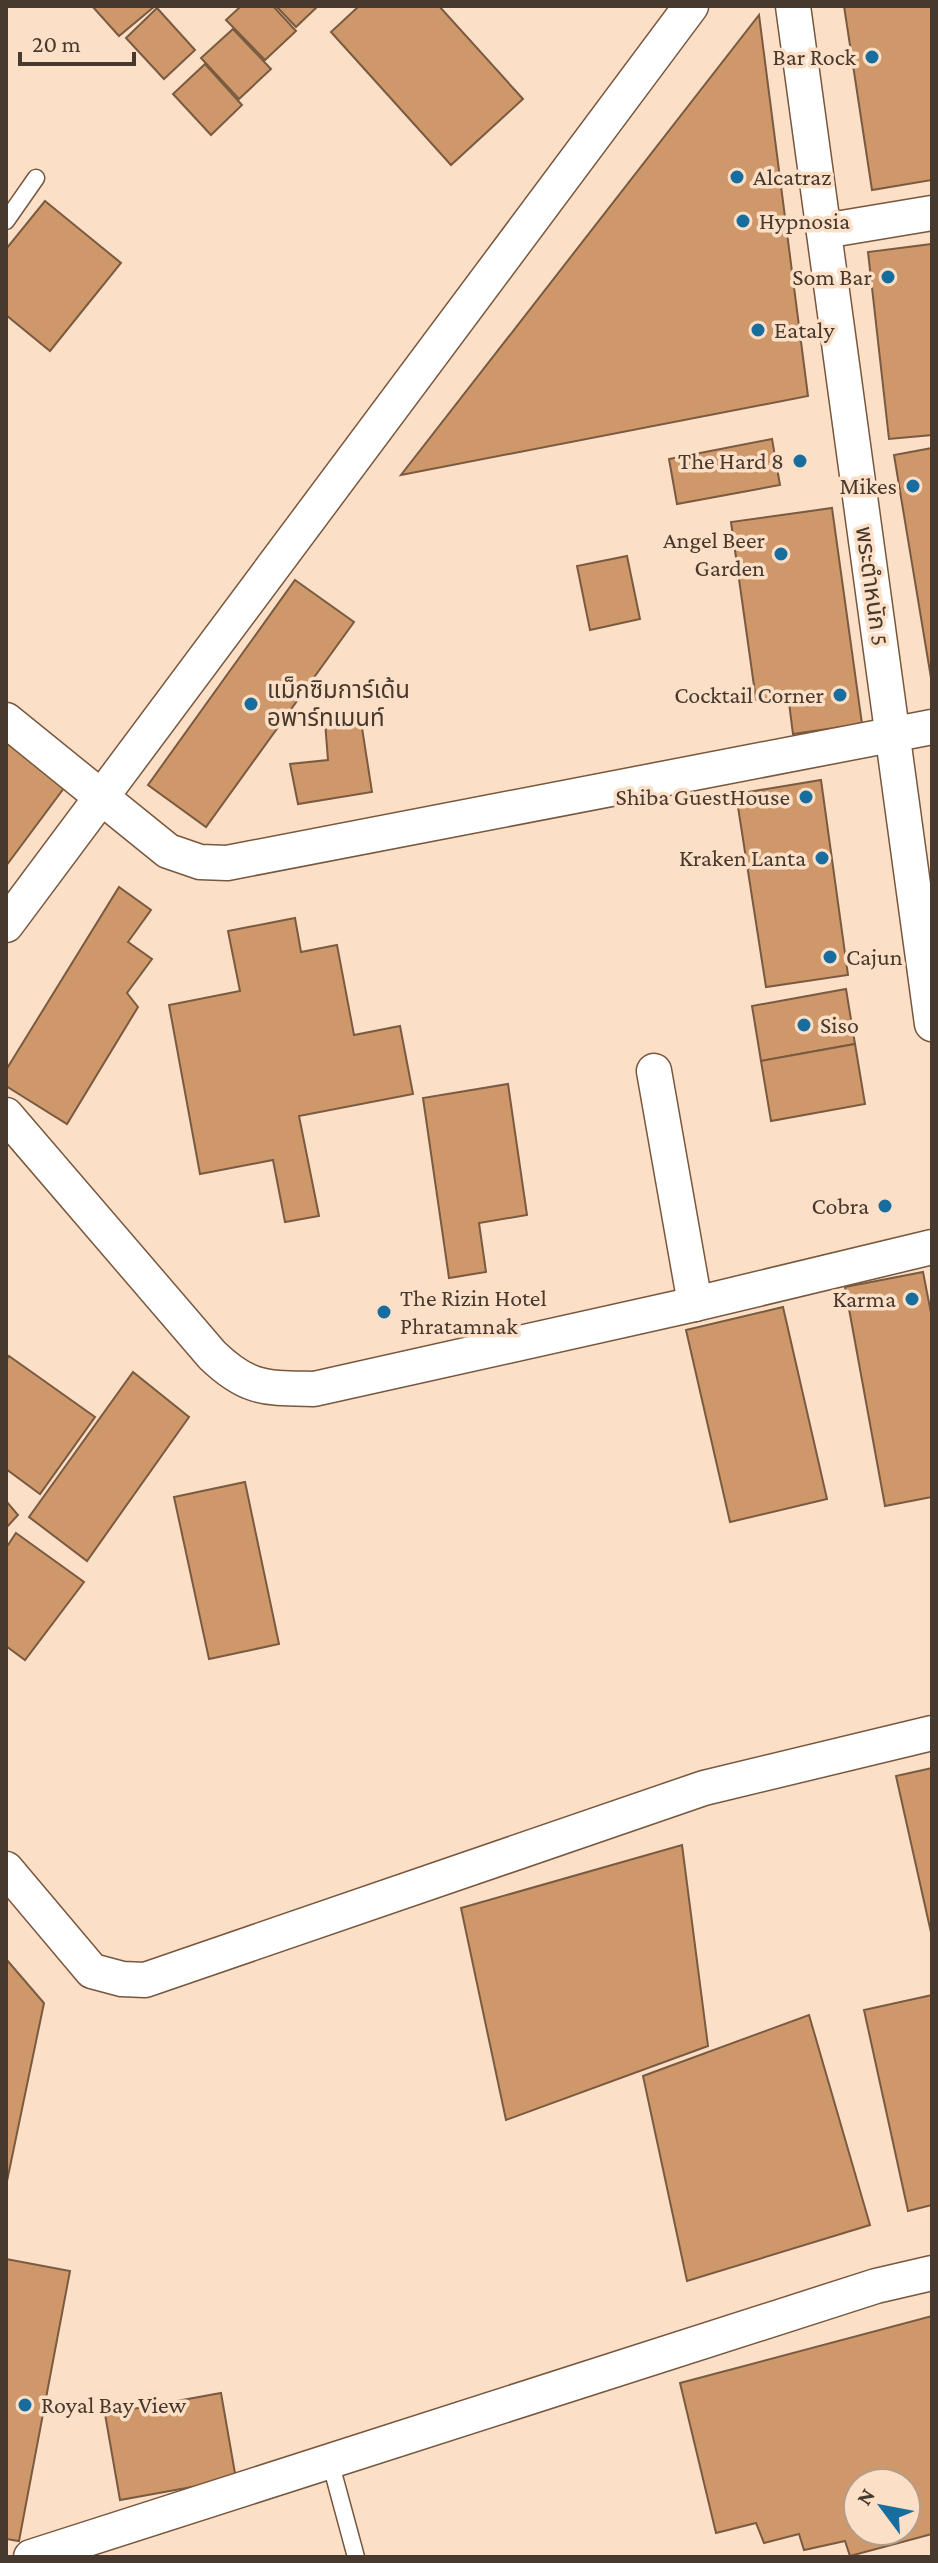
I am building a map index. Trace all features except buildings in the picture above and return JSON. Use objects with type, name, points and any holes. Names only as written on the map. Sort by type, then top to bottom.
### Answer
[{"type":"street","points":[[6,925],[691,6]]},
{"type":"street","name":"พระตำหนัก 5","points":[[793,6],[932,1024]]},
{"type":"street","points":[[824,231],[932,213]]},
{"type":"street","points":[[6,720],[168,851],[200,862],[227,863],[932,727]]},
{"type":"street","points":[[654,1071],[695,1304]]},
{"type":"street","points":[[6,1115],[212,1355],[234,1375],[261,1387],[314,1389],[695,1304],[932,1247]]},
{"type":"street","points":[[6,1869],[92,1971],[122,1979],[145,1980],[704,1788],[932,1733]]},
{"type":"street","points":[[31,2557],[876,2286],[932,2273]]},
{"type":"lane","points":[[6,221],[36,178]]},
{"type":"lane","points":[[330,2461],[356,2557]]},
{"type":"place","name":"Bar Rock","points":[[872,57]]},
{"type":"place","name":"Alcatraz","points":[[737,177]]},
{"type":"place","name":"Hypnosia","points":[[743,221]]},
{"type":"place","name":"Som Bar","points":[[888,277]]},
{"type":"place","name":"Eataly","points":[[758,330]]},
{"type":"place","name":"The Hard 8","points":[[800,461]]},
{"type":"place","name":"Mikes","points":[[913,486]]},
{"type":"place","name":"Angel Beer Garden","points":[[781,554]]},
{"type":"place","name":"Cocktail Corner","points":[[840,695]]},
{"type":"place","name":"แม็กซิมการ์เด้น อพาร์ทเมนท์","points":[[251,704]]},
{"type":"place","name":"Shiba GuestHouse","points":[[806,797]]},
{"type":"place","name":"Kraken Lanta","points":[[822,858]]},
{"type":"place","name":"Cajun","points":[[830,957]]},
{"type":"place","name":"Siso","points":[[804,1025]]},
{"type":"place","name":"Cobra","points":[[885,1206]]},
{"type":"place","name":"Karma","points":[[912,1299]]},
{"type":"place","name":"The Rizin Hotel Phratamnak","points":[[384,1312]]},
{"type":"place","name":"Royal Bay View","points":[[25,2405]]}]
